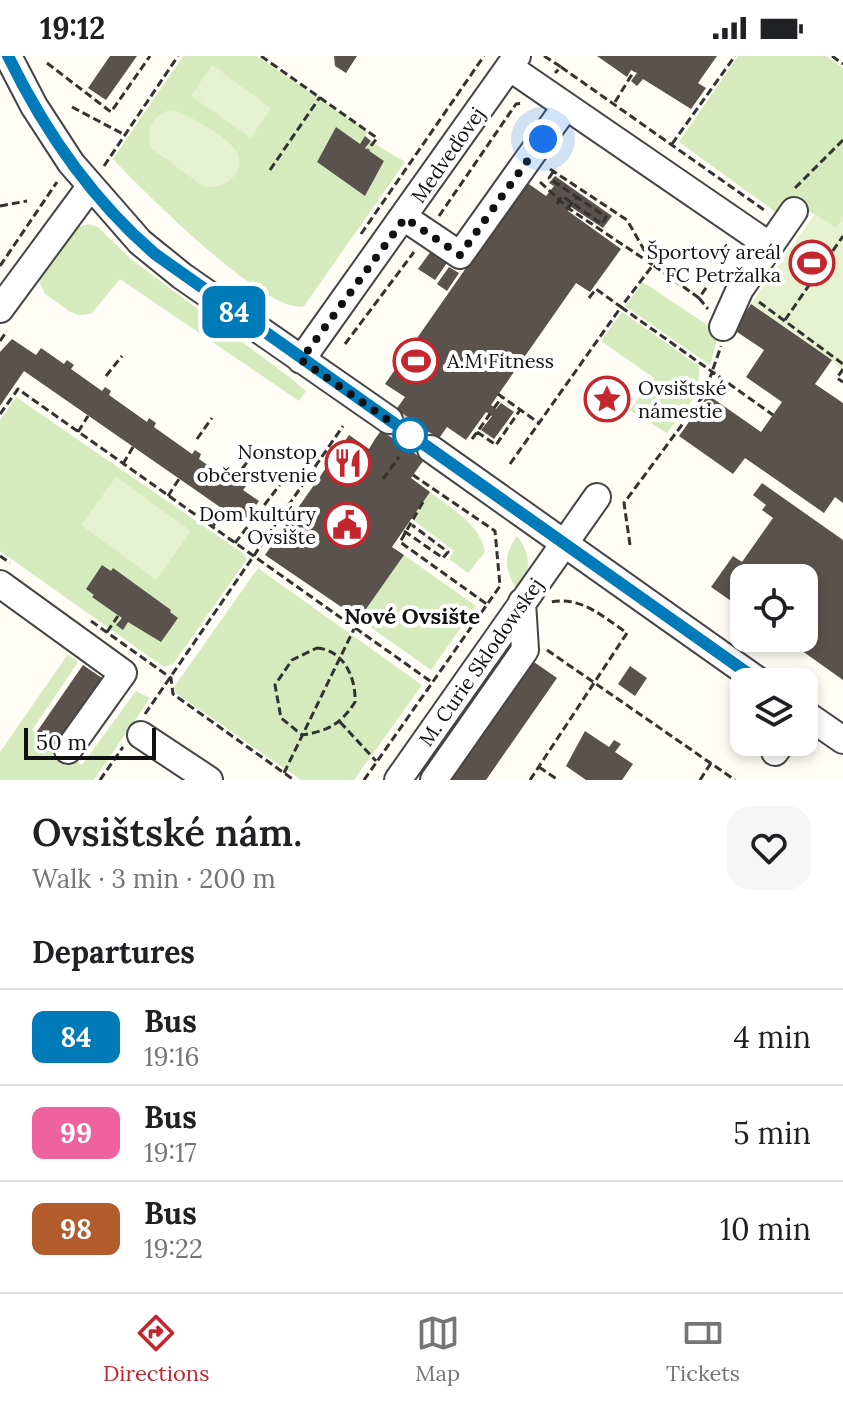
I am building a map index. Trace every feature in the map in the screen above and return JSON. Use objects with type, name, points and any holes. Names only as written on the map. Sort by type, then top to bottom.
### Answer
[{"type":"street","points":[[8,56],[34,106],[71,163],[155,254],[389,420]]},
{"type":"street","name":"Medveďovej","points":[[301,360],[405,218],[513,62],[538,87],[566,106],[753,218],[770,246]]},
{"type":"street","points":[[405,218],[460,255],[566,106]]},
{"type":"street","points":[[0,309],[90,187]]},
{"type":"street","points":[[723,327],[740,289],[770,246],[788,207]]},
{"type":"street","points":[[431,449],[740,668]]},
{"type":"street","points":[[564,544],[597,497]]},
{"type":"street","name":"M. Curie Sklodowskej","points":[[398,780],[535,602],[564,544]]},
{"type":"street","points":[[0,584],[123,673],[68,750]]},
{"type":"street","points":[[434,780],[525,650],[523,634],[535,602]]},
{"type":"street","points":[[818,723],[843,740]]},
{"type":"street","points":[[137,731],[209,780]]},
{"type":"path","points":[[47,63],[111,112],[150,56]]},
{"type":"path","points":[[90,187],[178,56]]},
{"type":"path","points":[[261,56],[377,138],[368,150]]},
{"type":"path","points":[[411,161],[484,56]]},
{"type":"path","points":[[672,144],[735,56]]},
{"type":"path","points":[[832,56],[843,64]]},
{"type":"path","points":[[548,57],[672,144],[753,218]]},
{"type":"path","points":[[345,344],[427,234],[516,104],[526,102],[561,67]]},
{"type":"path","points":[[614,104],[634,71]]},
{"type":"path","points":[[270,170],[321,97]]},
{"type":"path","points":[[72,107],[125,135]]},
{"type":"path","points":[[540,182],[606,237],[699,298],[753,218],[788,207],[802,179],[843,140]]},
{"type":"path","points":[[531,156],[627,220],[653,265]]},
{"type":"path","points":[[0,266],[71,163]]},
{"type":"path","points":[[553,172],[549,178],[606,217],[602,224],[562,196],[557,204]]},
{"type":"path","points":[[568,208],[577,197]]},
{"type":"path","points":[[0,206],[27,201]]},
{"type":"path","points":[[785,320],[843,236]]},
{"type":"path","points":[[510,464],[653,265]]},
{"type":"path","points":[[589,298],[596,289],[773,415]]},
{"type":"path","points":[[755,299],[843,366],[837,378],[843,382]]},
{"type":"path","points":[[630,545],[624,503],[704,395],[720,357],[723,327]]},
{"type":"path","points":[[106,376],[122,356]]},
{"type":"path","points":[[0,414],[18,389],[433,683]]},
{"type":"path","points":[[494,408],[500,396],[539,423]]},
{"type":"path","points":[[477,432],[496,445],[520,410]]},
{"type":"path","points":[[472,439],[490,414]]},
{"type":"path","points":[[78,432],[88,416]]},
{"type":"path","points":[[197,439],[212,418]]},
{"type":"path","points":[[100,780],[137,731],[343,426]]},
{"type":"path","points":[[123,464],[133,447]]},
{"type":"path","points":[[242,469],[256,450]]},
{"type":"path","points":[[383,479],[399,457]]},
{"type":"path","points":[[234,544],[289,473]]},
{"type":"path","points":[[364,780],[500,586],[495,531],[413,475]]},
{"type":"path","points":[[168,496],[179,479]]},
{"type":"path","points":[[423,502],[400,542],[488,605]]},
{"type":"path","points":[[212,528],[223,510]]},
{"type":"path","points":[[404,531],[443,558],[448,552],[412,525]]},
{"type":"path","points":[[530,780],[627,633],[590,608],[568,598],[535,602]]},
{"type":"path","points":[[107,632],[118,616]]},
{"type":"path","points":[[284,773],[354,628]]},
{"type":"path","points":[[523,634],[735,780]]},
{"type":"path","points":[[325,649],[347,668],[356,691],[355,702],[340,722],[326,731],[302,735],[281,718],[275,685],[292,660],[304,653],[325,649]]},
{"type":"path","points":[[171,678],[173,694],[294,780]]},
{"type":"path","points":[[340,722],[377,762]]},
{"type":"path","points":[[700,780],[711,763]]},
{"type":"path","points":[[539,767],[558,780]]},
{"type":"green space","points":[[183,56],[257,56],[368,132],[360,144],[336,127],[317,162],[365,196],[384,161],[365,148],[371,141],[405,162],[304,306],[287,304],[235,272],[205,248],[113,159]]},
{"type":"green space","points":[[738,56],[826,56],[843,68],[843,218],[836,228],[792,201],[781,216],[679,142]]},
{"type":"green space","points":[[212,65],[271,108],[251,138],[191,96]]},
{"type":"green space","points":[[173,110],[208,127],[232,146],[239,166],[232,179],[218,186],[203,186],[151,148],[150,128],[161,114]]},
{"type":"green space","name":"Športový areál FC Petržalka","points":[[815,214],[836,228],[843,218],[843,374],[832,360],[751,304]]},
{"type":"green space","points":[[88,224],[98,227],[132,260],[306,391],[299,401],[120,279],[91,314],[78,315],[45,294],[40,283],[41,272],[69,230]]},
{"type":"green space","points":[[643,282],[719,333],[710,365],[625,306]]},
{"type":"green space","points":[[622,312],[699,366],[698,392],[667,433],[630,410],[654,378],[601,341]]},
{"type":"green space","points":[[16,397],[247,559],[173,664],[164,667],[0,551],[0,420]]},
{"type":"green space","points":[[116,477],[191,531],[156,580],[81,525]]},
{"type":"green space","points":[[430,492],[464,518],[482,542],[485,552],[468,573],[449,559],[454,551],[412,519]]},
{"type":"green space","points":[[517,536],[528,563],[518,592],[507,564],[509,551]]},
{"type":"green space","points":[[404,555],[476,606],[431,670],[359,619]]},
{"type":"green space","points":[[258,568],[422,685],[354,780],[301,780],[176,693],[174,687]]},
{"type":"green space","points":[[68,654],[78,662],[32,730],[82,765],[136,691],[150,698],[94,780],[0,780],[0,752]]},
{"type":"building","points":[[110,56],[137,56],[106,100],[88,88]]},
{"type":"building","points":[[334,56],[357,56],[346,73],[335,66]]},
{"type":"building","points":[[597,56],[717,56],[698,83],[706,88],[691,109],[643,79],[637,86],[631,81],[637,73],[631,70],[627,77]]},
{"type":"building","points":[[336,127],[360,144],[365,136],[371,141],[365,148],[384,161],[365,196],[317,162]]},
{"type":"building","points":[[555,176],[612,216],[603,228],[571,207],[568,211],[621,249],[590,292],[576,283],[491,405],[496,409],[501,403],[514,412],[494,439],[481,430],[492,416],[486,412],[466,440],[447,427],[411,478],[430,492],[392,547],[404,555],[359,619],[265,555],[349,435],[369,449],[405,397],[385,384],[526,182],[546,196],[554,186],[549,183]]},
{"type":"building","points":[[431,251],[447,263],[435,280],[418,269]]},
{"type":"building","points":[[449,267],[459,273],[447,291],[437,284]]},
{"type":"building","points":[[751,304],[832,360],[815,384],[843,403],[843,503],[835,497],[824,513],[745,458],[733,474],[679,436],[708,395],[761,432],[782,402],[746,377],[764,350],[734,330]]},
{"type":"building","points":[[12,339],[36,355],[41,348],[64,364],[67,360],[74,365],[71,369],[102,391],[105,387],[111,391],[109,395],[147,422],[149,418],[156,423],[154,427],[192,454],[195,450],[201,454],[199,459],[237,485],[239,481],[246,486],[243,490],[259,501],[243,523],[24,371],[0,406],[0,352]]},
{"type":"building","points":[[762,483],[843,540],[843,680],[804,652],[818,652],[818,564],[730,564],[730,600],[711,587],[733,556],[742,562],[773,518],[762,510],[766,505],[753,495]]},
{"type":"building","points":[[102,565],[111,571],[113,568],[178,618],[161,642],[128,622],[123,630],[116,625],[122,618],[92,597],[94,595],[86,589]]},
{"type":"building","points":[[534,662],[557,678],[486,780],[452,780],[466,759],[462,756],[467,750],[471,752],[492,722],[489,719],[493,712],[497,715],[518,684],[515,682],[519,675],[523,678]]},
{"type":"building","points":[[83,665],[102,678],[55,746],[36,733]]},
{"type":"building","points":[[630,666],[647,678],[635,696],[618,684]]},
{"type":"building","points":[[585,731],[609,747],[614,740],[621,744],[615,752],[633,764],[622,780],[586,780],[566,766]]},
{"type":"tunnel","points":[[389,420],[431,449]]},
{"type":"bus line","name":"84","points":[[8,56],[34,106],[71,163],[127,229],[155,254],[740,668]]},
{"type":"place","name":"Športový areál FC Petržalka","points":[[812,263]]},
{"type":"place","name":"A.M Fitness","points":[[416,361]]},
{"type":"place","name":"Ovsištské námestie","points":[[607,399]]},
{"type":"place","name":"Nonstop občerstvenie","points":[[348,463]]},
{"type":"place","name":"Dom kultúry Ovsište","points":[[347,525]]},
{"type":"district","name":"Nové Ovsište","points":[[412,616]]},
{"type":"route","points":[[410,435],[301,360],[405,218],[460,255],[543,139]]}]
